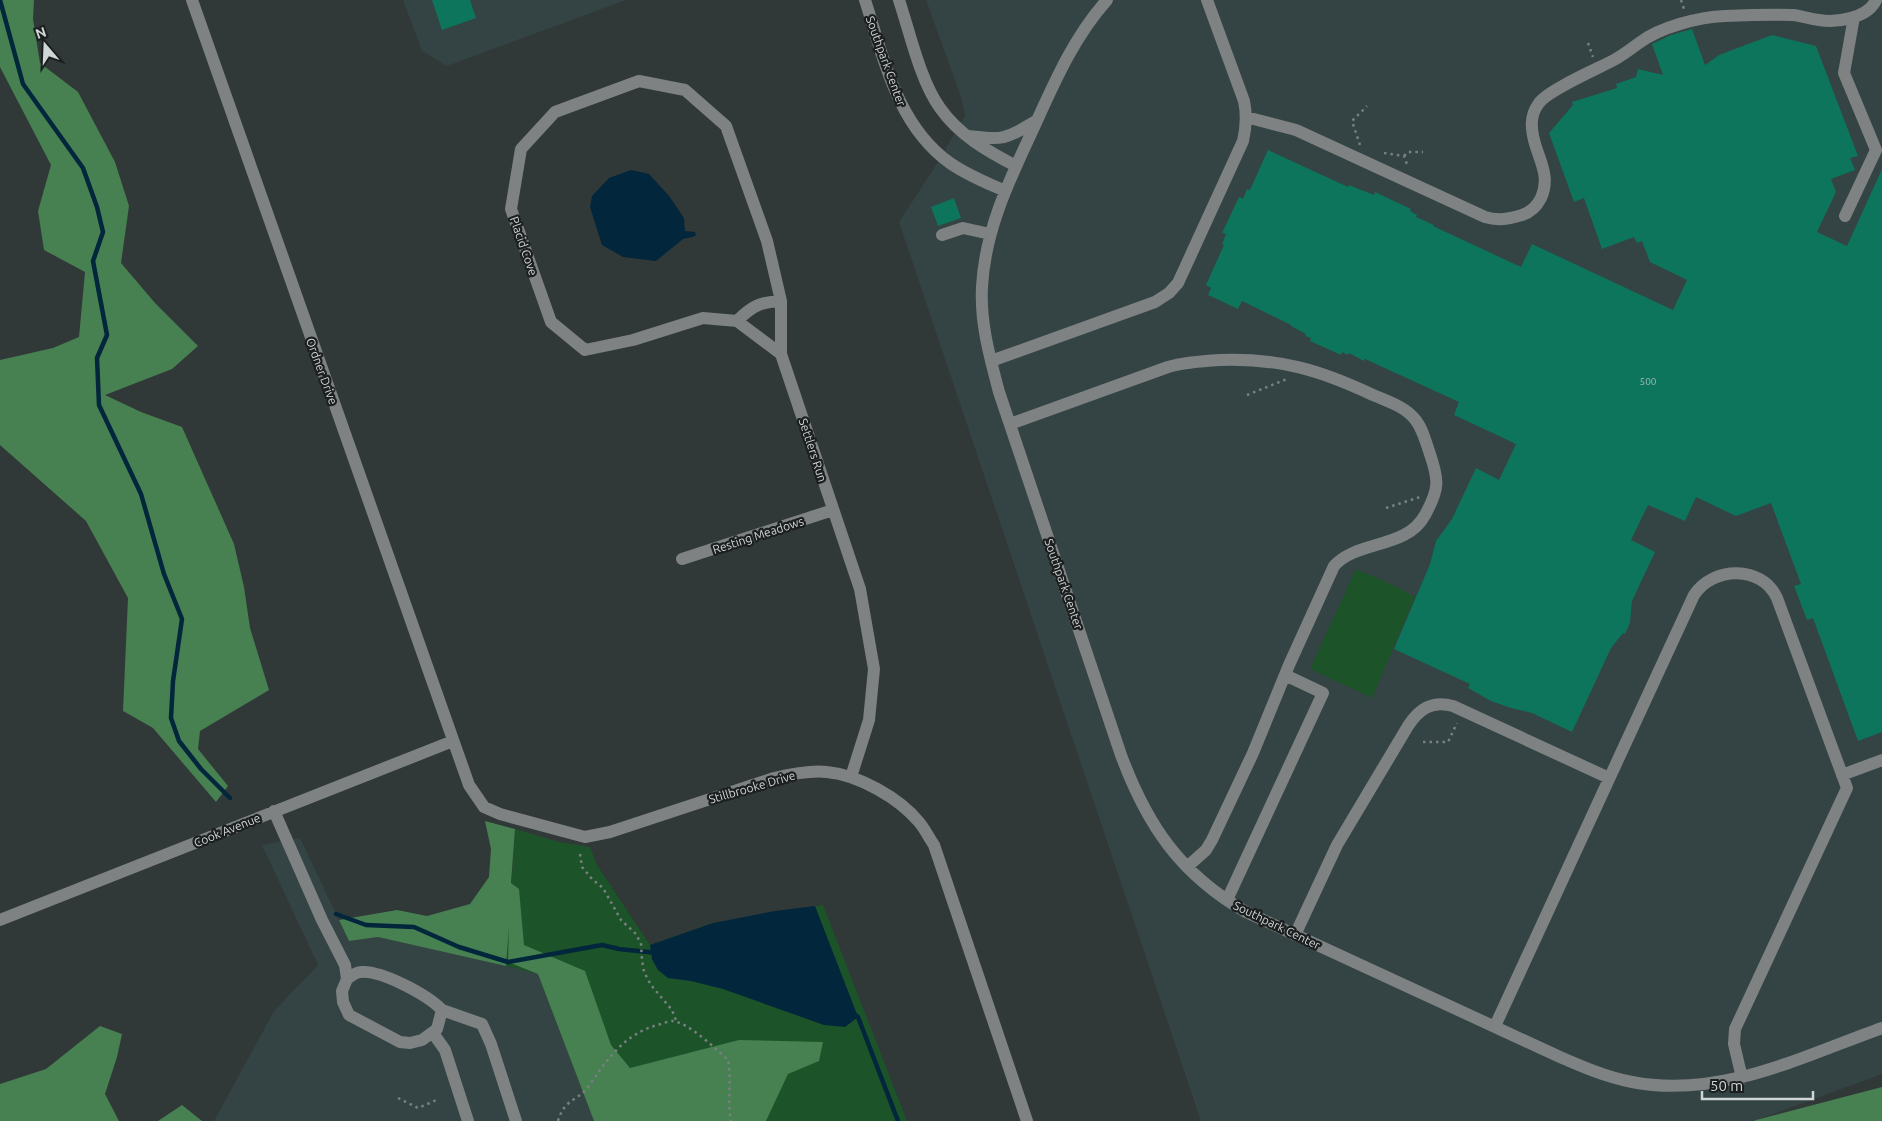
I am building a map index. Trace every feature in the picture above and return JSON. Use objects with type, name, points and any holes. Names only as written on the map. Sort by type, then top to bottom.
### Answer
[{"type":"street","name":"Ordner Drive","points":[[192,0],[454,741]]},
{"type":"street","name":"Southpark Center","points":[[865,0],[896,92],[903,109],[917,130],[937,152],[952,164],[1005,191]]},
{"type":"street","points":[[899,0],[932,94],[946,115],[974,142],[988,152],[1016,166]]},
{"type":"street","points":[[991,361],[1155,302],[1173,291],[1243,141],[1246,117],[1244,101],[1207,0]]},
{"type":"street","points":[[1246,117],[1296,130],[1490,219],[1510,218],[1531,210],[1543,194],[1545,170],[1533,136],[1532,121],[1539,103],[1551,93],[1616,59],[1648,36],[1685,23],[1712,17],[1744,15],[1792,15],[1821,21],[1854,16],[1870,10],[1876,0]]},
{"type":"street","name":"Southpark Center","points":[[1104,1],[1080,34],[1062,68],[998,207],[984,265],[982,318],[991,361],[1010,424],[1130,778],[1151,821],[1165,841],[1187,867],[1227,900],[1246,912],[1577,1065],[1628,1081],[1678,1086],[1715,1083],[1742,1078],[1882,1028]]},
{"type":"street","points":[[1845,216],[1876,150],[1844,73],[1854,16]]},
{"type":"street","name":"Placid Cove","points":[[726,126],[685,90],[639,81],[555,112],[521,149],[511,209],[551,322],[585,350],[633,340],[703,318],[737,321]]},
{"type":"street","points":[[968,136],[992,139],[1004,138],[1036,121]]},
{"type":"street","name":"Settlers Run","points":[[726,126],[767,241],[781,301],[781,354],[860,589],[874,669],[869,720],[851,776]]},
{"type":"street","points":[[942,235],[963,228],[990,234]]},
{"type":"street","points":[[781,301],[765,302],[757,305],[737,321],[781,354]]},
{"type":"street","points":[[1010,424],[1168,367],[1183,363],[1228,360],[1268,361],[1316,371],[1340,380],[1409,413],[1421,430],[1438,478],[1436,491],[1426,514],[1411,531],[1347,556],[1334,566],[1253,752],[1212,840],[1206,850],[1187,867]]},
{"type":"street","name":"Resting Meadows","points":[[682,559],[833,510]]},
{"type":"street","points":[[1494,1026],[1697,591],[1716,578],[1740,573],[1750,574],[1768,584],[1775,594],[1847,788],[1735,1029],[1734,1044],[1742,1078]]},
{"type":"street","points":[[1227,900],[1323,693],[1285,675]]},
{"type":"street","points":[[1294,935],[1337,845],[1414,718],[1422,709],[1440,704],[1453,706],[1609,778]]},
{"type":"street","name":"Stillbrooke Drive","points":[[454,741],[469,785],[484,807],[500,814],[585,837],[628,827],[774,778],[800,773],[826,772],[851,776],[888,796],[904,807],[920,823],[934,845],[1027,1121]]},
{"type":"street","name":"Cook Avenue","points":[[0,920],[454,741]]},
{"type":"street","points":[[1842,775],[1882,760]]},
{"type":"street","points":[[274,811],[322,920],[345,965],[347,979],[342,991],[343,1002],[349,1015],[400,1042],[410,1043],[422,1040],[437,1029],[442,1010]]},
{"type":"street","points":[[347,979],[358,972],[371,972],[417,991],[436,1003],[442,1010],[482,1024],[491,1044],[516,1121]]},
{"type":"street","points":[[433,1033],[445,1050],[468,1121]]},
{"type":"path","points":[[1681,0],[1685,13]]},
{"type":"path","points":[[1588,43],[1595,61]]},
{"type":"path","points":[[1362,150],[1352,121],[1367,106]]},
{"type":"path","points":[[1404,156],[1408,152],[1423,152]]},
{"type":"path","points":[[1384,153],[1404,156]]},
{"type":"path","points":[[1404,156],[1409,173]]},
{"type":"path","points":[[1247,395],[1289,378]]},
{"type":"path","points":[[1386,508],[1426,495]]},
{"type":"path","points":[[1423,742],[1448,742],[1459,720]]},
{"type":"path","points":[[580,854],[582,867],[592,879],[604,888],[614,910],[621,920],[636,934],[641,946],[644,972],[651,985],[672,1010],[677,1023]]},
{"type":"path","points":[[558,1121],[569,1101],[586,1090],[608,1058],[625,1043],[644,1028],[672,1021],[685,1026],[728,1060],[730,1071],[728,1091],[731,1121]]},
{"type":"path","points":[[398,1098],[418,1108],[439,1099]]},
{"type":"shaded area","points":[[403,0],[626,0],[447,66],[422,51]]},
{"type":"shaded area","points":[[926,0],[1882,0],[1882,1074],[1754,1121],[1201,1121],[899,222],[965,116],[961,97]]},
{"type":"shaded area","points":[[300,838],[349,941],[378,937],[538,973],[594,1121],[214,1121],[274,1011],[318,965],[262,845]]},
{"type":"green space","points":[[0,0],[34,0],[33,19],[40,63],[78,92],[115,162],[129,206],[121,263],[155,303],[198,346],[172,369],[105,395],[141,412],[182,427],[234,544],[244,587],[250,628],[269,690],[200,731],[198,749],[228,786],[216,802],[153,728],[123,711],[128,598],[86,521],[0,445],[0,360],[53,348],[79,337],[85,272],[44,250],[38,211],[51,165],[0,67]]},
{"type":"green space","points":[[1356,569],[1404,590],[1415,597],[1372,698],[1310,669]]},
{"type":"green space","points":[[485,821],[515,829],[511,883],[519,889],[524,945],[585,971],[611,1045],[630,1068],[739,1040],[823,1042],[819,1061],[788,1074],[766,1121],[594,1121],[538,974],[508,962],[509,927],[506,966],[378,937],[349,941],[339,920],[397,910],[427,916],[470,904],[489,877],[491,849]]},
{"type":"green space","points":[[515,829],[559,842],[590,847],[597,865],[650,945],[713,923],[823,905],[907,1121],[594,1121],[538,974],[506,966]]},
{"type":"green space","points":[[100,1026],[122,1034],[105,1094],[119,1121],[0,1121],[0,1084],[46,1069]]},
{"type":"green space","points":[[1882,1087],[1882,1121],[1754,1121],[1756,1120]]},
{"type":"green space","points":[[182,1105],[202,1121],[158,1121]]},
{"type":"water","points":[[631,170],[649,174],[669,196],[684,218],[685,231],[695,232],[696,235],[683,239],[656,261],[623,257],[602,245],[590,207],[592,196],[609,178]]},
{"type":"water","points":[[815,906],[858,1017],[845,1027],[824,1025],[723,989],[691,981],[668,978],[658,970],[652,959],[650,945],[713,923],[775,911]]},
{"type":"building","points":[[432,0],[470,0],[476,18],[442,30]]},
{"type":"building","points":[[1692,29],[1705,65],[1719,55],[1772,35],[1816,46],[1858,156],[1850,158],[1855,170],[1831,179],[1836,192],[1817,232],[1847,246],[1882,169],[1882,732],[1858,741],[1813,618],[1807,620],[1794,586],[1801,584],[1771,503],[1736,516],[1696,497],[1685,521],[1648,505],[1631,540],[1655,552],[1632,601],[1630,623],[1625,634],[1623,633],[1611,648],[1572,732],[1532,713],[1491,701],[1468,688],[1470,684],[1394,649],[1430,564],[1436,541],[1452,519],[1476,468],[1499,480],[1516,444],[1454,415],[1459,402],[1365,359],[1364,361],[1349,353],[1348,355],[1342,352],[1341,355],[1310,341],[1311,338],[1305,336],[1306,334],[1291,325],[1242,301],[1238,309],[1208,295],[1211,288],[1206,285],[1224,245],[1222,244],[1226,234],[1222,233],[1239,197],[1243,199],[1247,189],[1250,190],[1268,150],[1348,187],[1349,185],[1374,195],[1375,192],[1411,209],[1410,211],[1417,215],[1416,217],[1433,226],[1521,267],[1532,244],[1673,310],[1687,280],[1650,262],[1642,241],[1637,243],[1634,237],[1602,249],[1584,198],[1574,202],[1549,133],[1573,105],[1572,102],[1617,88],[1616,84],[1636,77],[1638,69],[1663,75],[1652,44],[1671,35]]},
{"type":"building","points":[[954,198],[961,218],[938,226],[931,207]]},
{"type":"waterway","points":[[0,0],[23,84],[83,168],[97,207],[103,232],[93,261],[107,335],[97,358],[99,405],[141,494],[164,574],[182,619],[173,681],[171,718],[179,741],[201,769],[230,798]]},
{"type":"waterway","points":[[336,914],[366,925],[414,927],[459,947],[508,962],[602,945],[619,949],[657,953]]},
{"type":"waterway","points":[[854,1014],[858,1017],[898,1121]]}]
